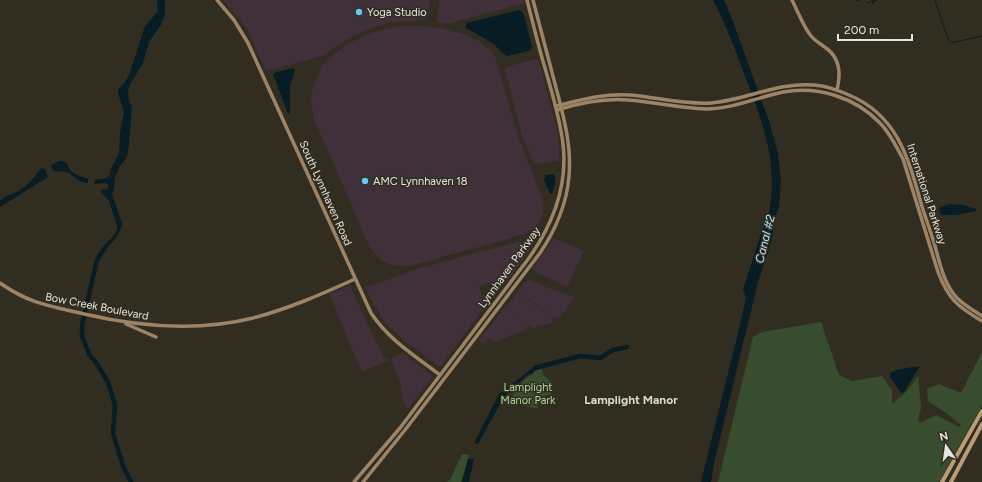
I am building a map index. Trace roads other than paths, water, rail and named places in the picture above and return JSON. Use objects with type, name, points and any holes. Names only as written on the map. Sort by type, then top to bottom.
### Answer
[{"type":"main road","name":"South Lynnhaven Road","points":[[217,0],[237,24],[248,43],[367,307],[379,324],[403,346],[440,375]]},
{"type":"main road","name":"Lynnhaven Parkway","points":[[354,482],[400,428],[530,258],[549,227],[556,209],[561,190],[564,145],[556,108],[527,0]]},
{"type":"main road","name":"Lynnhaven Parkway","points":[[363,482],[540,253],[549,239],[562,208],[569,176],[569,149],[561,107],[533,0]]},
{"type":"main road","points":[[792,0],[811,36],[828,49],[837,62],[839,78],[835,95]]},
{"type":"main road","name":"International Parkway","points":[[561,107],[592,97],[614,94],[704,104],[726,101],[764,91],[799,85],[816,85],[837,90],[859,100],[872,108],[896,133],[911,166],[945,278],[957,298],[982,316]]},
{"type":"main road","name":"International Parkway","points":[[556,108],[592,102],[628,100],[705,109],[730,106],[766,96],[802,90],[835,95],[851,102],[870,113],[881,123],[895,143],[903,159],[943,285],[952,300],[966,312],[982,322]]},
{"type":"main road","name":"Bow Creek Boulevard","points":[[0,283],[15,293],[49,306],[121,322],[188,327],[214,325],[243,320],[290,306],[355,279]]},
{"type":"main road","points":[[121,322],[156,337]]},
{"type":"main road","points":[[942,482],[982,411]]},
{"type":"main road","points":[[951,482],[982,424]]},
{"type":"water","points":[[157,0],[165,0],[165,14],[161,25],[149,42],[143,63],[130,84],[128,91],[129,100],[132,107],[129,145],[127,157],[120,166],[115,178],[112,194],[122,223],[120,231],[115,239],[103,251],[106,244],[117,230],[117,226],[109,201],[101,192],[102,190],[108,189],[108,185],[105,183],[94,184],[95,180],[106,178],[110,175],[111,169],[119,153],[120,132],[124,113],[118,93],[119,88],[123,85],[129,75],[145,26],[158,11]]},
{"type":"water","name":"Canal #2","points":[[713,0],[724,0],[731,16],[769,121],[778,153],[781,180],[779,207],[775,219],[771,243],[758,282],[715,459],[711,482],[701,482],[746,298],[743,289],[770,209],[772,183],[766,136],[751,91],[730,37]]},
{"type":"water","points":[[519,10],[523,12],[532,47],[529,51],[508,56],[503,54],[494,44],[466,28],[466,23]]},
{"type":"water","points":[[293,68],[295,70],[290,86],[290,113],[288,114],[273,74]]},
{"type":"water","points":[[60,161],[67,163],[70,170],[75,174],[88,179],[88,183],[79,180],[70,173],[53,171],[51,165]]},
{"type":"water","points":[[41,168],[45,169],[48,177],[0,207],[0,201],[26,186]]},
{"type":"water","points":[[554,174],[555,184],[552,194],[550,194],[544,180],[545,175]]},
{"type":"water","points":[[949,204],[964,205],[976,209],[976,211],[957,215],[941,215],[939,208]]},
{"type":"water","points":[[920,366],[904,392],[901,393],[890,377],[890,373],[901,369]]},
{"type":"water","points":[[534,367],[535,368],[504,397],[478,444],[474,443],[499,394]]},
{"type":"water","points":[[468,459],[474,459],[469,482],[462,482]]},
{"type":"waterway","points":[[856,1],[860,0]]},
{"type":"waterway","points":[[872,0],[873,4]]},
{"type":"waterway","points":[[867,3],[877,0]]},
{"type":"waterway","points":[[935,0],[948,39],[951,43],[982,36]]},
{"type":"waterway","points":[[106,246],[97,260],[82,325],[82,336],[90,356],[95,361],[108,382],[115,405],[113,433],[123,466],[131,482]]},
{"type":"waterway","points":[[531,372],[535,368],[580,356],[600,358],[613,350],[627,347]]},
{"type":"place","name":"Yoga Studio","points":[[359,12]]},
{"type":"place","name":"AMC Lynnhaven 18","points":[[365,181]]},
{"type":"district","name":"Lamplight Manor","points":[[631,400]]},
{"type":"park label","name":"Lamplight Manor Park","points":[[528,393]]}]
